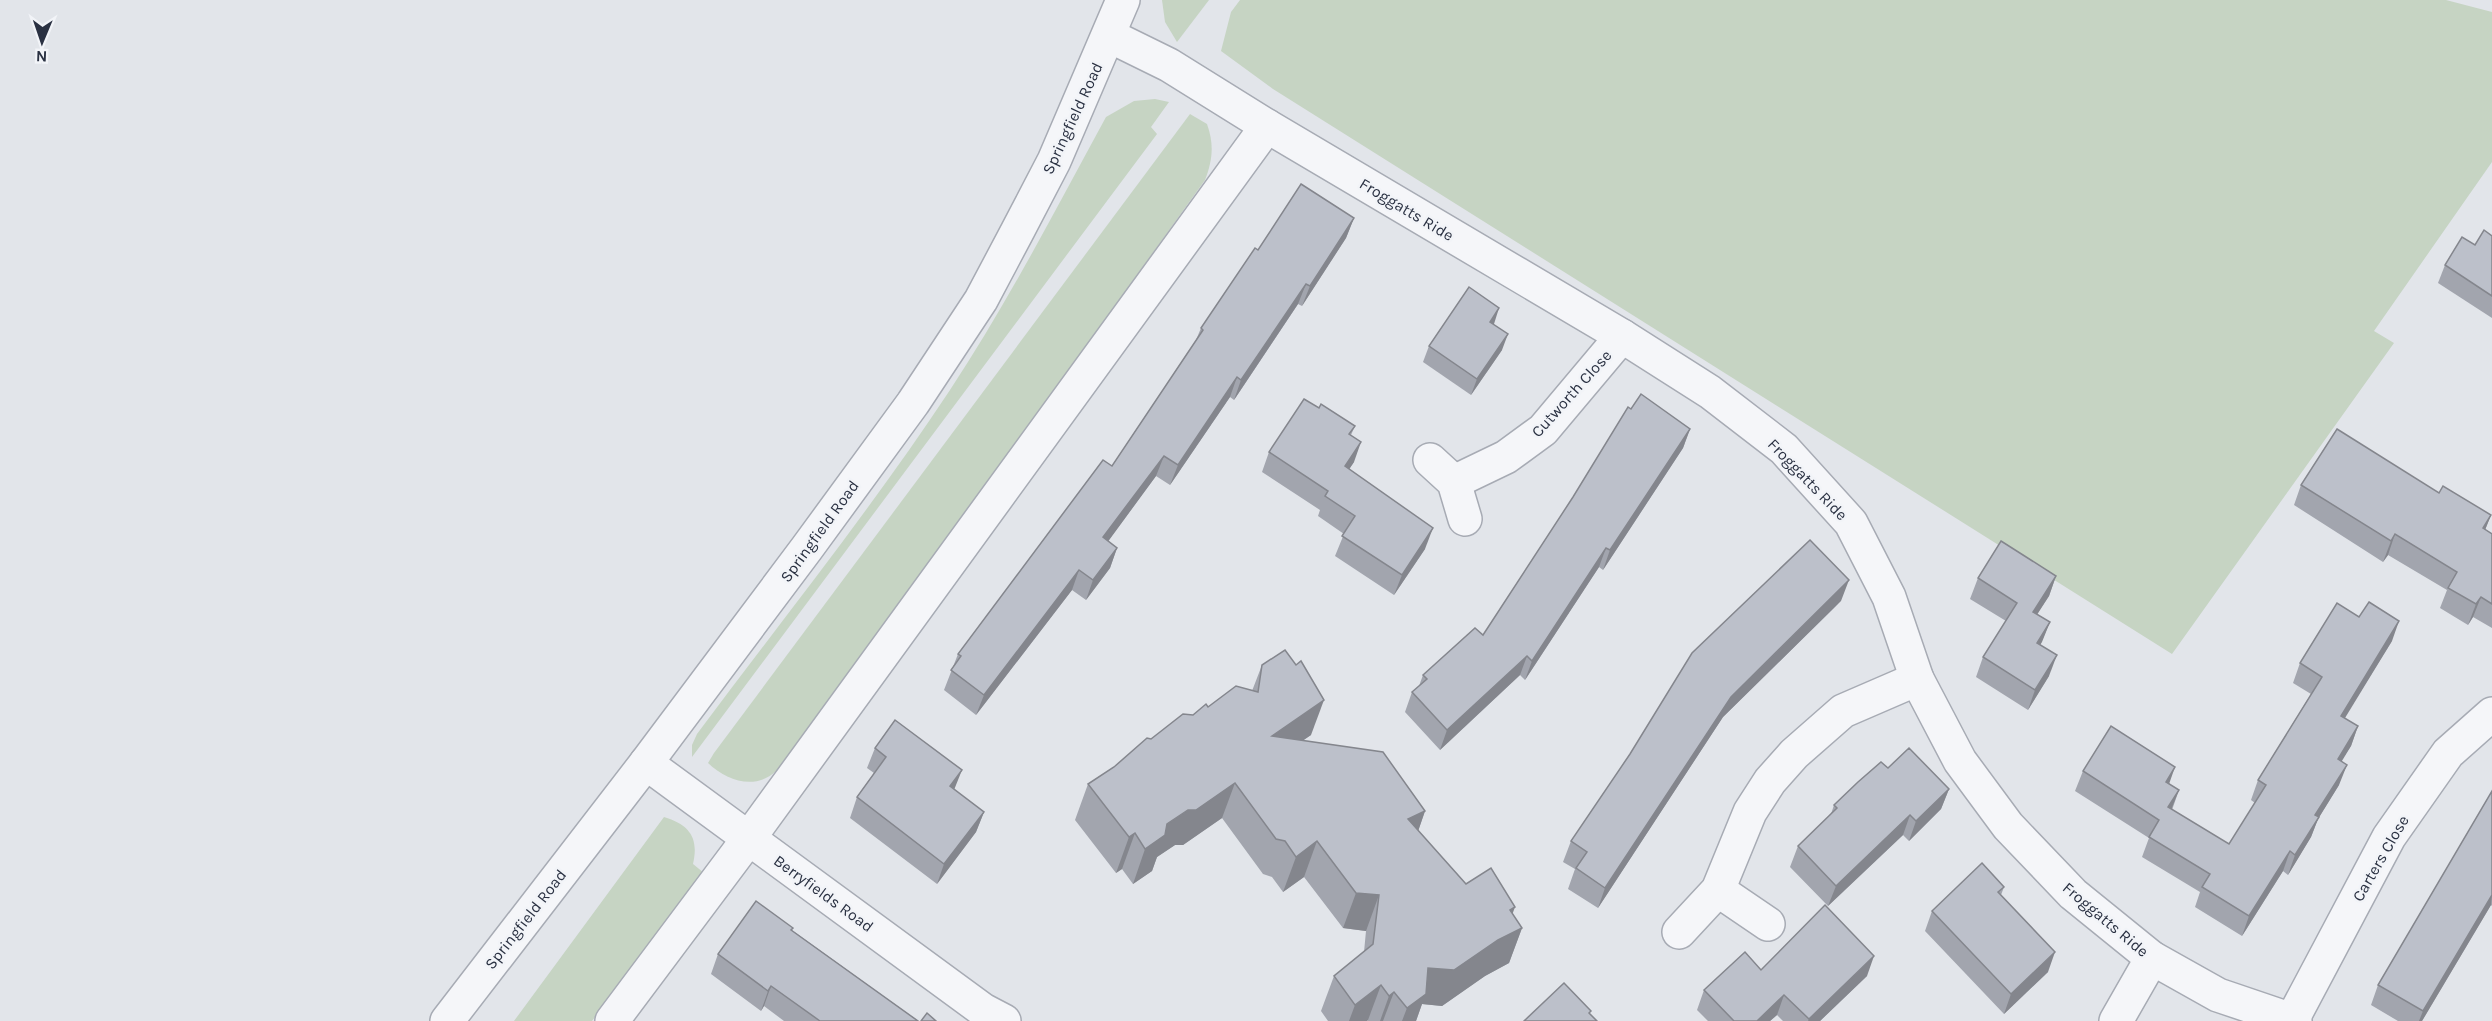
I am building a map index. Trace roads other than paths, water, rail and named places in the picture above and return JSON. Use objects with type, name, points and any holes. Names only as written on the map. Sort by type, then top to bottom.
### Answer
[{"type":"street","name":"Springfield Road","points":[[447,1021],[646,763],[892,432],[981,300],[1054,161],[1110,36],[1123,0]]},
{"type":"street","name":"Froggatts Ride","points":[[1110,36],[1169,64],[1267,126],[1622,336],[1710,392],[1784,449],[1851,523],[1889,597],[1917,679],[1960,761],[2008,825],[2073,894],[2152,958],[2218,995],[2294,1020]]},
{"type":"street","points":[[612,1021],[749,838],[1267,126]]},
{"type":"street","name":"Cutworth Close","points":[[1454,482],[1506,457],[1543,430],[1622,336]]},
{"type":"street","points":[[1430,460],[1454,482],[1466,519]]},
{"type":"street","points":[[1678,932],[1718,890],[1750,812],[1770,781],[1794,754],[1843,711],[1917,679]]},
{"type":"street","name":"Carters Close","points":[[2294,1020],[2389,837],[2448,753],[2492,714]]},
{"type":"street","name":"Berryfields Road","points":[[646,763],[983,1010],[1004,1021]]},
{"type":"street","points":[[1718,890],[1768,924]]},
{"type":"street","points":[[2115,1021],[2152,958]]}]
